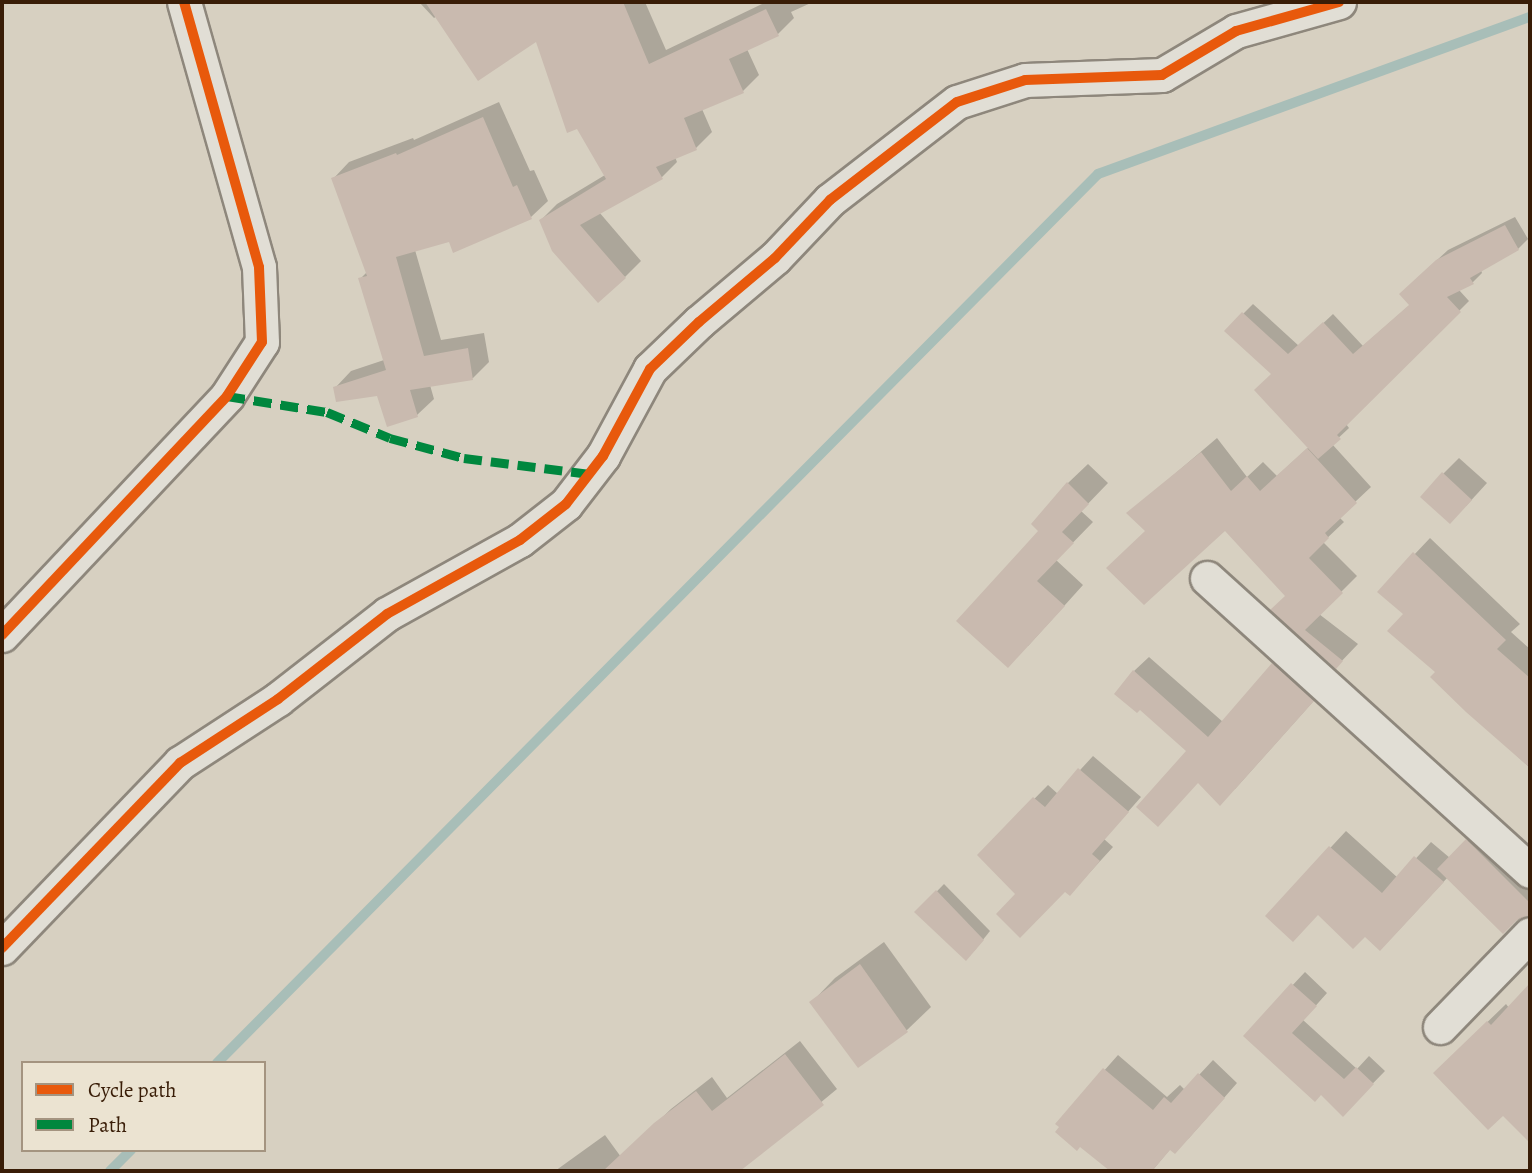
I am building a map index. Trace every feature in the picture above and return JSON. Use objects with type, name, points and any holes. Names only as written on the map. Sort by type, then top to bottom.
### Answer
[{"type":"street","points":[[2,635],[227,396],[262,342],[259,267],[184,2]]},
{"type":"street","points":[[2,948],[180,763],[278,699],[387,614],[520,540],[566,504],[603,456],[650,369],[699,322],[775,258],[830,200],[957,102],[1025,80],[1162,75],[1236,31],[1339,2]]},
{"type":"street","points":[[1207,578],[1530,871]]},
{"type":"street","points":[[1440,1027],[1530,934]]},
{"type":"building","points":[[425,2],[623,2],[649,64],[766,9],[779,36],[729,59],[744,93],[684,118],[697,150],[656,167],[663,179],[580,225],[626,278],[598,303],[552,251],[539,220],[606,179],[577,129],[567,133],[536,42],[478,81]]},
{"type":"building","points":[[483,117],[513,187],[517,185],[532,219],[453,253],[449,242],[396,257],[424,356],[468,348],[473,380],[410,390],[418,417],[387,427],[377,396],[336,402],[333,387],[386,370],[358,278],[367,276],[331,178],[396,153],[397,155]]},
{"type":"building","points":[[1505,225],[1519,250],[1470,278],[1474,284],[1447,297],[1461,312],[1337,435],[1341,439],[1318,459],[1254,390],[1271,374],[1224,331],[1242,312],[1288,354],[1323,322],[1353,354],[1409,305],[1399,294],[1436,260]]},
{"type":"building","points":[[1307,448],[1357,503],[1325,533],[1329,538],[1309,558],[1343,593],[1305,630],[1343,661],[1336,669],[1270,610],[1285,596],[1225,531],[1144,605],[1106,568],[1145,531],[1126,513],[1201,452],[1231,491],[1247,476],[1260,491]]},
{"type":"building","points":[[1442,472],[1472,500],[1450,524],[1420,497]]},
{"type":"building","points":[[1067,482],[1089,504],[1062,532],[1074,543],[1037,581],[1065,606],[1008,668],[956,621],[1038,531],[1031,524]]},
{"type":"building","points":[[1413,552],[1506,640],[1497,649],[1530,678],[1530,768],[1466,712],[1430,677],[1435,672],[1387,631],[1403,614],[1377,592]]},
{"type":"building","points":[[1272,663],[1314,701],[1220,806],[1198,783],[1158,827],[1136,807],[1186,751],[1140,710],[1137,713],[1114,694],[1133,670],[1208,737]]},
{"type":"building","points":[[1078,768],[1129,812],[1092,854],[1100,861],[1070,896],[1065,892],[1020,938],[996,914],[1015,894],[977,855],[1033,797],[1045,807]]},
{"type":"building","points":[[1466,839],[1530,903],[1530,915],[1517,920],[1503,934],[1437,869]]},
{"type":"building","points":[[1329,846],[1382,893],[1414,856],[1444,882],[1380,951],[1365,937],[1353,949],[1318,915],[1293,942],[1265,916]]},
{"type":"building","points":[[936,890],[984,940],[966,961],[914,912]]},
{"type":"building","points":[[860,964],[908,1032],[858,1068],[809,1002]]},
{"type":"building","points":[[1291,983],[1317,1006],[1292,1033],[1344,1079],[1356,1067],[1374,1084],[1343,1117],[1321,1095],[1315,1102],[1243,1036]]},
{"type":"building","points":[[1530,983],[1530,1143],[1503,1116],[1488,1130],[1433,1073],[1487,1021],[1491,1025]]},
{"type":"building","points":[[785,1054],[824,1105],[740,1171],[603,1171],[654,1123],[696,1091],[712,1111]]},
{"type":"building","points":[[1103,1068],[1153,1110],[1164,1097],[1171,1103],[1198,1073],[1225,1098],[1175,1154],[1170,1150],[1152,1171],[1110,1171],[1080,1147],[1077,1151],[1055,1132],[1059,1127],[1055,1124]]},
{"type":"waterway","points":[[219,1061],[1098,174],[1530,17]]},
{"type":"waterway","points":[[110,1171],[129,1152]]},
{"type":"marked path","points":[[227,396],[327,412],[390,438],[464,458],[590,474]]},
{"type":"cycle path","points":[[2,635],[227,396],[262,342],[259,267],[184,2]]},
{"type":"cycle path","points":[[2,948],[180,763],[278,699],[387,614],[520,540],[566,504],[603,456],[650,369],[699,322],[775,258],[830,200],[957,102],[1025,80],[1162,75],[1236,31],[1339,2]]}]
